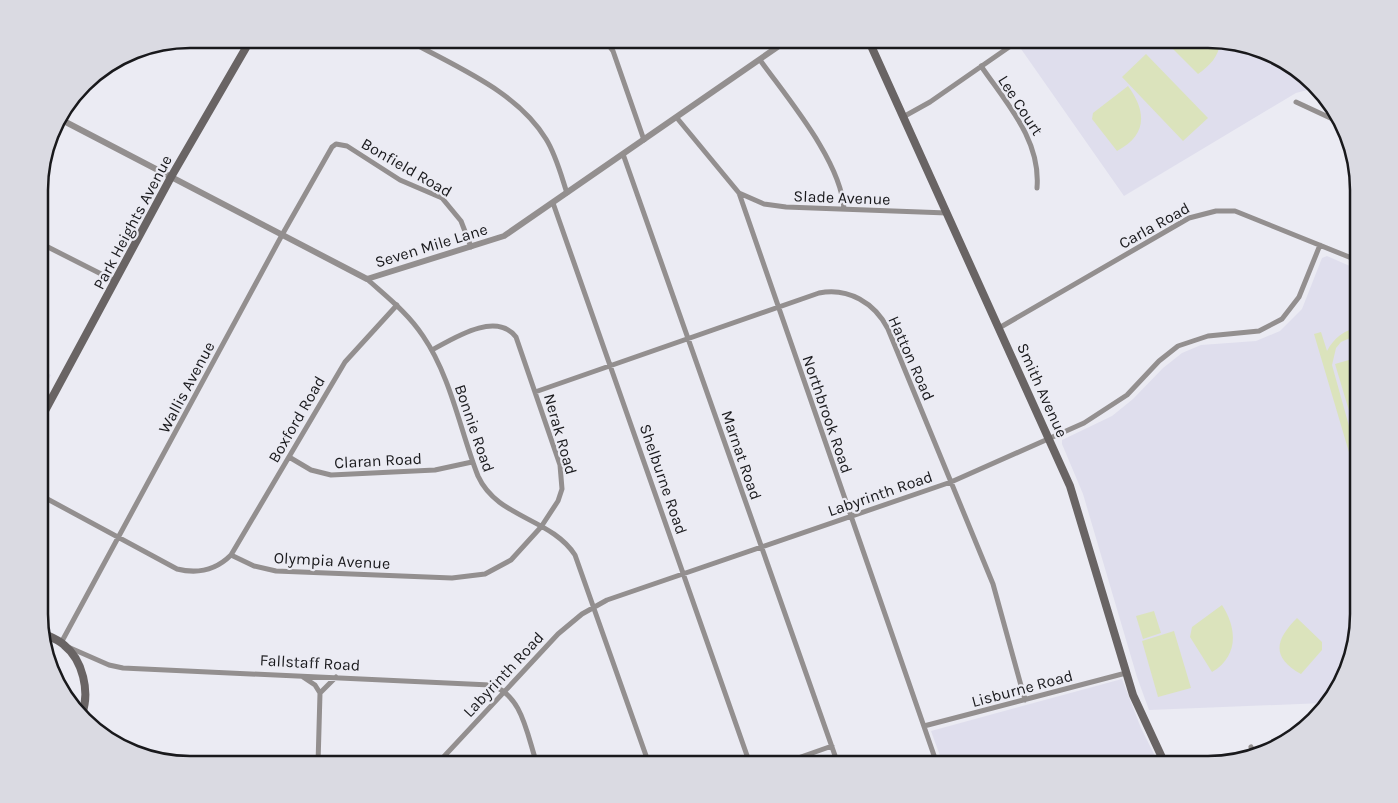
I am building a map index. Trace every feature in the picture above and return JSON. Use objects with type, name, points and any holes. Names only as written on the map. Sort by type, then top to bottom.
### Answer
[{"type":"main road","name":"Park Heights Avenue","points":[[47,407],[171,176],[246,48]]},
{"type":"main road","name":"Smith Avenue","points":[[872,48],[1049,438],[1075,500],[1126,673],[1140,711],[1161,755]]},
{"type":"main road","name":"Fallstaff Road","points":[[49,637],[63,644]]},
{"type":"main road","points":[[63,644],[74,657],[84,680],[86,698],[84,708]]},
{"type":"street","points":[[426,48],[493,88],[522,110],[547,140],[567,193]]},
{"type":"street","points":[[610,48],[644,140]]},
{"type":"street","name":"Seven Mile Lane","points":[[64,121],[366,279],[504,236],[777,48]]},
{"type":"street","points":[[903,116],[930,102],[1008,48]]},
{"type":"street","points":[[760,60],[820,147],[839,186],[844,209]]},
{"type":"street","name":"Lee Court","points":[[981,66],[1033,146],[1038,164],[1038,188]]},
{"type":"street","points":[[1296,102],[1332,119]]},
{"type":"street","name":"Northbrook Road","points":[[676,118],[739,193],[777,308],[935,755]]},
{"type":"street","name":"Wallis Avenue","points":[[63,644],[282,235],[329,152],[336,144]]},
{"type":"street","name":"Bonfield Road","points":[[336,144],[347,146],[400,180],[442,198],[461,220],[471,247]]},
{"type":"street","name":"Marnat Road","points":[[623,154],[835,755]]},
{"type":"street","name":"Slade Avenue","points":[[739,193],[764,204],[947,213]]},
{"type":"street","name":"Shelburne Road","points":[[553,202],[747,755]]},
{"type":"street","name":"Carla Road","points":[[999,328],[1198,214],[1216,210],[1235,211],[1350,257]]},
{"type":"street","name":"Labyrinth Road","points":[[445,756],[563,629],[594,606],[950,482],[1084,423],[1115,404],[1159,361],[1182,344],[1208,336],[1251,333],[1275,324],[1288,313],[1299,297],[1320,245]]},
{"type":"street","points":[[47,246],[115,281]]},
{"type":"street","name":"Bonnie Road","points":[[366,279],[397,305],[415,324],[432,350],[444,378],[481,484],[504,507],[541,527],[571,548],[594,606],[646,756]]},
{"type":"street","name":"Hatton Road","points":[[536,392],[819,294],[836,292],[854,296],[878,313],[888,329],[993,584],[1025,700]]},
{"type":"street","name":"Boxford Road","points":[[231,555],[345,362],[397,305]]},
{"type":"street","name":"Nerak Road","points":[[432,350],[458,337],[494,326],[509,329],[519,344],[563,480],[558,501],[541,527]]},
{"type":"street","name":"Claran Road","points":[[289,457],[311,470],[331,475],[435,470],[472,462]]},
{"type":"street","points":[[47,499],[169,565],[185,571],[213,568],[231,555]]},
{"type":"street","name":"Olympia Avenue","points":[[231,555],[254,566],[276,571],[463,578],[485,574],[503,566],[520,552],[541,527]]},
{"type":"street","name":"Fallstaff Road","points":[[63,644],[118,667],[481,684],[505,691]]},
{"type":"street","name":"Lisburne Road","points":[[924,726],[1126,673]]},
{"type":"street","points":[[300,676],[315,685],[320,693],[318,756]]},
{"type":"street","points":[[320,693],[336,677]]},
{"type":"street","points":[[505,691],[515,703],[534,756]]},
{"type":"street","points":[[805,755],[832,746]]},
{"type":"shaded area","points":[[1020,48],[1227,49],[1246,52],[1280,66],[1309,89],[1296,93],[1124,196]]},
{"type":"shaded area","points":[[1327,256],[1350,266],[1350,623],[1346,651],[1340,668],[1332,685],[1318,703],[1149,710],[1137,677],[1083,494],[1062,440],[1112,416],[1133,399],[1163,368],[1182,353],[1201,345],[1256,341],[1280,331],[1302,309],[1322,258]]},
{"type":"shaded area","points":[[47,373],[51,375],[47,383]]},
{"type":"shaded area","points":[[1122,679],[1141,728],[1155,755],[940,755],[931,731]]},
{"type":"green space","points":[[1172,48],[1219,49],[1213,61],[1198,74]]},
{"type":"green space","points":[[1146,54],[1208,118],[1183,141],[1122,77]]},
{"type":"green space","points":[[1128,86],[1139,105],[1141,122],[1134,138],[1117,151],[1092,119],[1093,113]]},
{"type":"green space","points":[[1349,330],[1350,338],[1341,342],[1336,348],[1332,365],[1350,430],[1350,456],[1314,334],[1321,332],[1327,351],[1340,335]]},
{"type":"green space","points":[[1350,360],[1350,414],[1335,364]]},
{"type":"green space","points":[[1222,605],[1231,623],[1233,641],[1227,658],[1212,672],[1190,637],[1192,627]]},
{"type":"green space","points":[[1154,611],[1161,633],[1143,639],[1136,616]]},
{"type":"green space","points":[[1297,618],[1322,642],[1322,650],[1301,674],[1291,668],[1285,661],[1281,655],[1280,648],[1284,634]]},
{"type":"green space","points":[[1174,631],[1191,688],[1158,697],[1142,641]]}]
